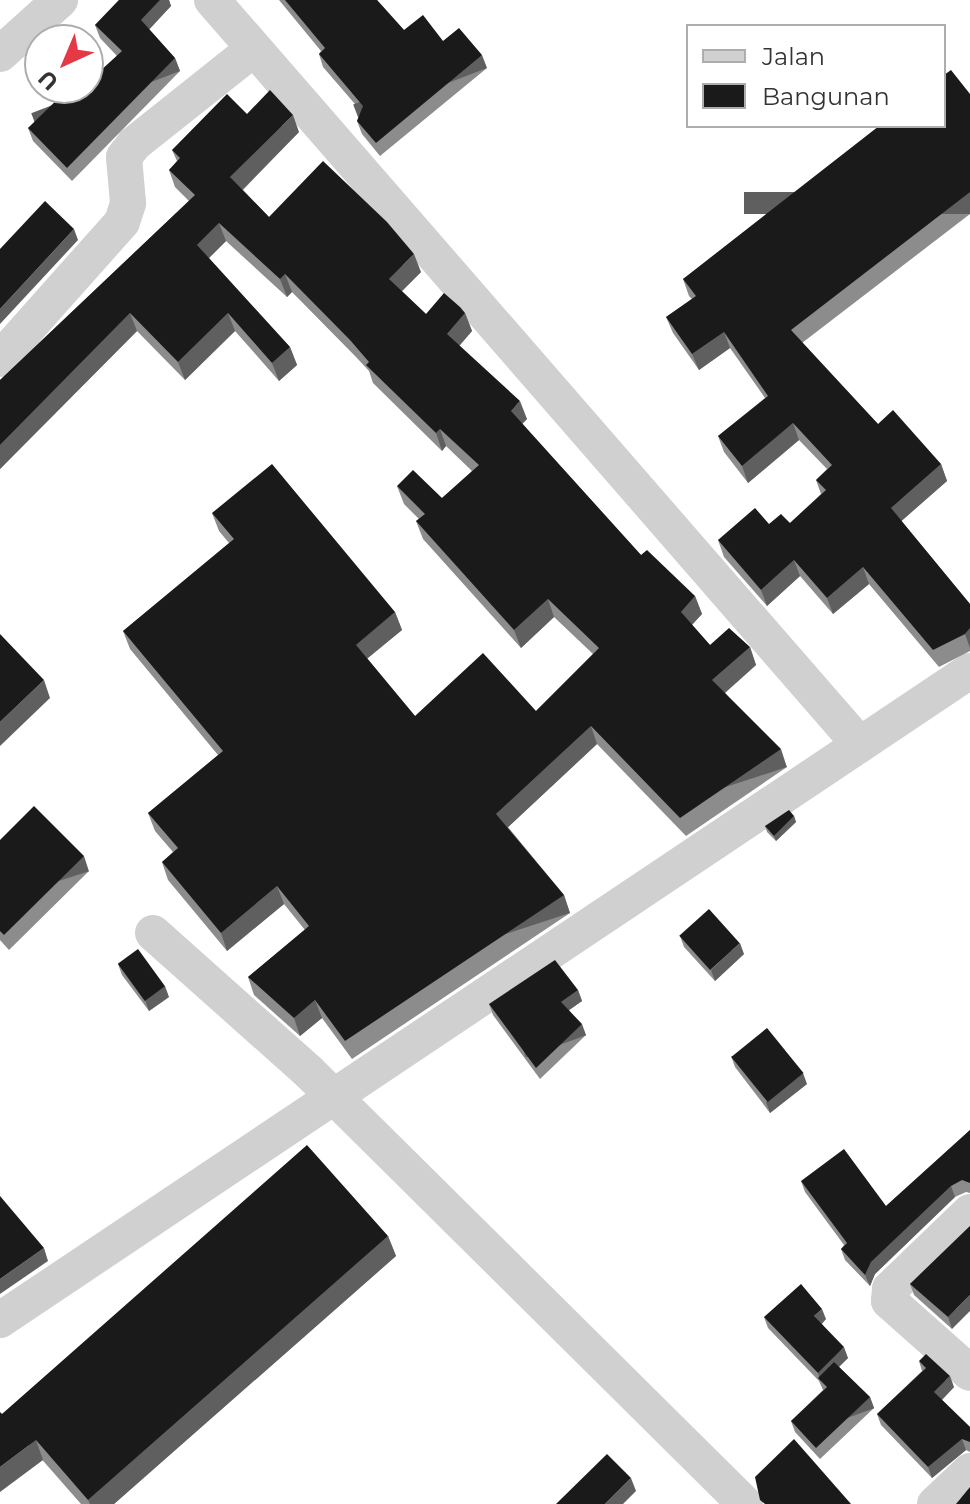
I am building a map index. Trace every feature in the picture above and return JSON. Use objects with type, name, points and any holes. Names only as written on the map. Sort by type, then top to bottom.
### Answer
[{"type":"street","points":[[0,54],[60,0]]},
{"type":"street","points":[[212,0],[252,50],[860,745]]},
{"type":"street","points":[[0,359],[122,222],[128,203],[124,157],[134,144],[252,50]]},
{"type":"street","points":[[0,1320],[336,1100],[970,671]]},
{"type":"street","points":[[153,933],[336,1100],[745,1504]]},
{"type":"street","points":[[970,1212],[890,1289],[889,1301],[970,1373]]},
{"type":"street","points":[[935,1504],[970,1471]]},
{"type":"building","points":[[119,0],[160,0],[141,20],[175,58],[67,168],[28,128],[53,104],[104,104],[104,67],[122,51],[104,34],[104,24],[96,24]]},
{"type":"building","points":[[285,0],[377,0],[404,30],[423,15],[443,41],[459,28],[482,55],[376,143],[357,121],[363,106],[319,54],[325,48]]},
{"type":"building","points":[[951,70],[970,94],[970,192],[791,330],[878,424],[893,410],[941,464],[891,508],[970,604],[970,628],[965,634],[933,650],[863,567],[827,598],[794,560],[761,590],[718,540],[755,508],[769,524],[781,514],[790,523],[826,490],[816,480],[832,465],[793,423],[742,466],[718,436],[768,396],[724,332],[692,354],[666,317],[696,296],[683,279],[876,128],[946,128],[946,74]]},
{"type":"building","points":[[270,90],[293,115],[230,177],[269,217],[323,161],[387,222],[414,254],[389,279],[426,314],[444,293],[460,307],[465,313],[447,334],[520,401],[511,411],[641,555],[647,550],[695,596],[681,612],[710,645],[729,628],[750,647],[712,680],[781,749],[680,818],[591,726],[496,814],[564,895],[345,1041],[315,1000],[294,1018],[248,977],[309,926],[277,886],[221,933],[162,862],[178,848],[148,813],[223,751],[123,631],[234,539],[212,513],[272,464],[395,612],[356,645],[415,716],[483,653],[536,711],[599,648],[548,599],[514,630],[416,521],[425,514],[397,486],[413,470],[442,498],[479,465],[440,429],[436,433],[366,365],[369,362],[350,340],[285,274],[280,279],[219,223],[197,245],[290,347],[272,363],[228,313],[178,362],[130,313],[0,445],[0,380],[195,195],[169,170],[180,158],[172,150],[227,94],[247,114]]},
{"type":"building","points":[[45,201],[74,229],[0,309],[0,249]]},
{"type":"building","points":[[0,634],[44,680],[0,722]]},
{"type":"building","points":[[34,806],[84,856],[4,935],[0,931],[0,840]]},
{"type":"building","points":[[789,810],[794,816],[774,836],[765,826]]},
{"type":"building","points":[[709,909],[740,943],[710,970],[679,936]]},
{"type":"building","points":[[138,949],[165,986],[145,1001],[118,964]]},
{"type":"building","points":[[555,960],[578,990],[561,1002],[582,1024],[536,1068],[489,1004]]},
{"type":"building","points":[[767,1028],[804,1073],[768,1102],[731,1057]]},
{"type":"building","points":[[970,1130],[970,1183],[962,1180],[951,1186],[871,1262],[865,1275],[841,1249],[847,1243],[801,1181],[844,1149],[886,1206]]},
{"type":"building","points":[[307,1145],[388,1236],[88,1500],[36,1440],[0,1467],[0,1412],[2,1414]]},
{"type":"building","points":[[0,1196],[44,1248],[0,1279]]},
{"type":"building","points":[[970,1226],[970,1295],[948,1317],[910,1284]]},
{"type":"building","points":[[801,1284],[822,1309],[814,1316],[844,1347],[818,1373],[764,1317]]},
{"type":"building","points":[[926,1354],[950,1376],[934,1392],[970,1427],[970,1442],[962,1439],[928,1467],[877,1414],[926,1368],[919,1361]]},
{"type":"building","points":[[834,1362],[870,1397],[816,1448],[791,1421],[827,1387],[818,1378]]},
{"type":"building","points":[[794,1439],[851,1504],[765,1504],[760,1500],[755,1477]]},
{"type":"building","points":[[607,1454],[631,1478],[605,1504],[556,1504]]},
{"type":"building","points":[[970,1487],[970,1504],[956,1504]]}]
